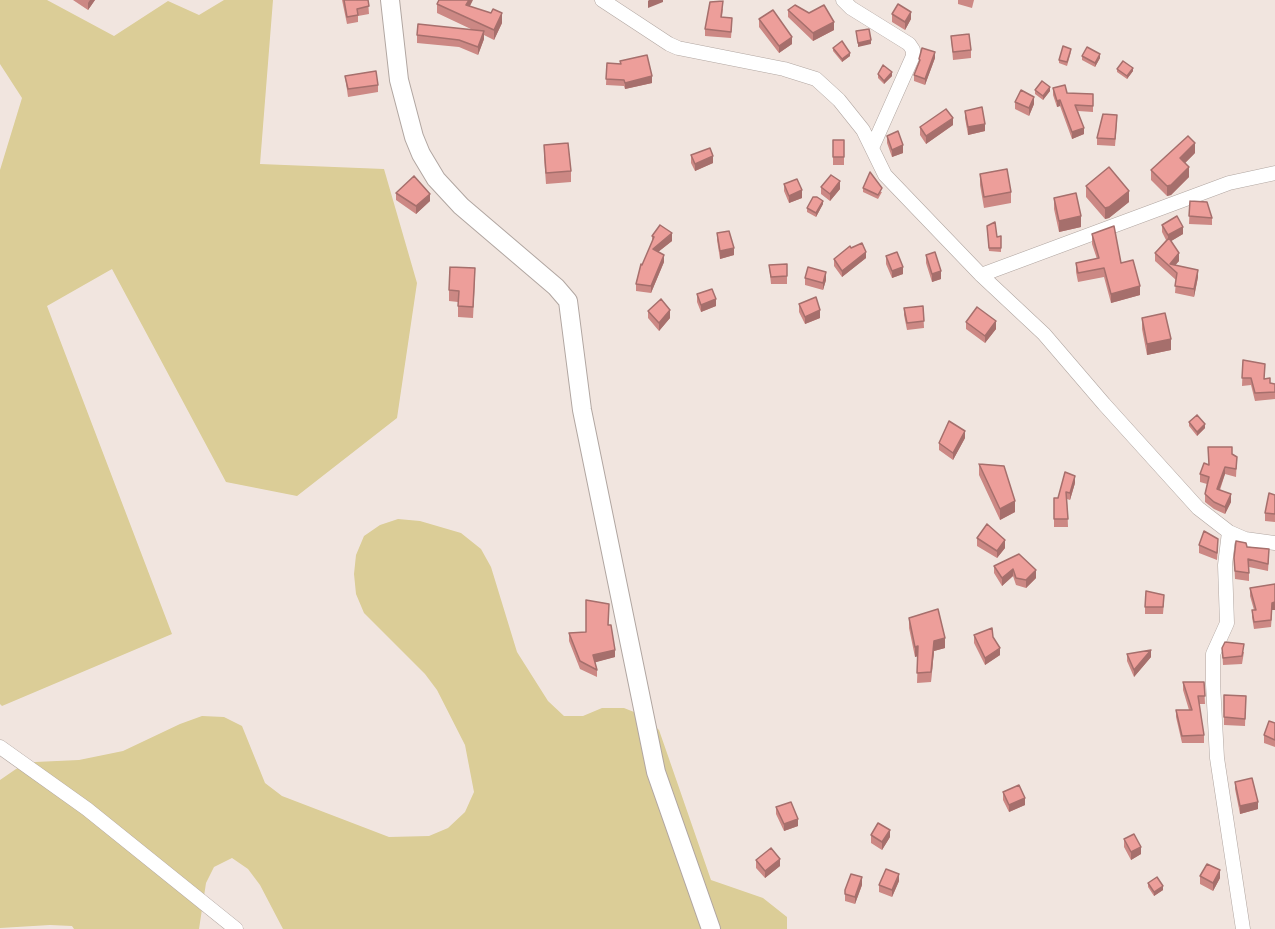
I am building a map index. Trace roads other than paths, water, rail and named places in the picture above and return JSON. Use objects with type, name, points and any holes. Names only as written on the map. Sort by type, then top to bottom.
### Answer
[{"type":"main road","points":[[390,0],[399,80],[414,137],[421,154],[436,179],[461,206],[556,287],[568,301],[582,410],[656,772],[711,929]]},
{"type":"street","points":[[602,0],[678,48],[784,69],[816,79],[839,100],[863,130],[885,175],[981,275],[1044,334],[1198,508],[1229,532],[1245,539],[1275,543]]},
{"type":"street","points":[[843,0],[851,8],[909,45],[913,50],[913,56],[872,148]]},
{"type":"street","points":[[981,275],[1229,183],[1275,173]]},
{"type":"street","points":[[1229,532],[1225,565],[1227,623],[1213,654],[1213,684],[1217,758],[1244,929]]},
{"type":"street","points":[[0,747],[87,809],[236,929]]}]
